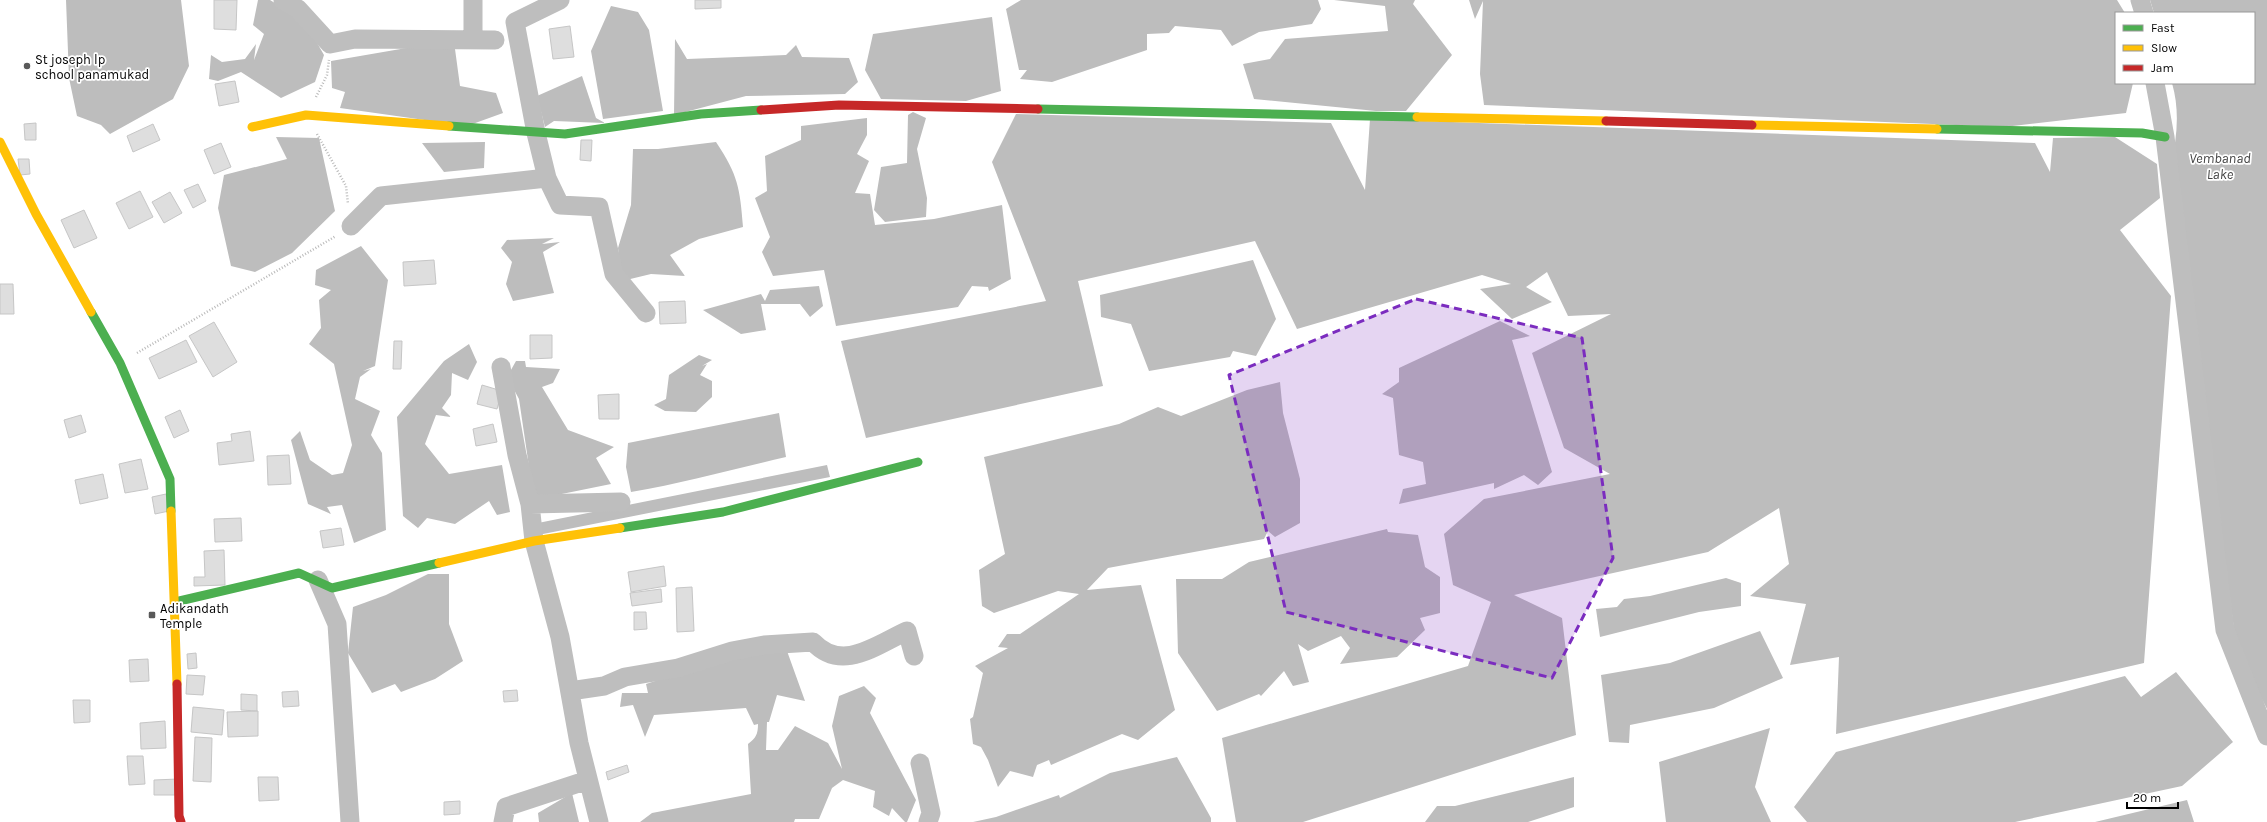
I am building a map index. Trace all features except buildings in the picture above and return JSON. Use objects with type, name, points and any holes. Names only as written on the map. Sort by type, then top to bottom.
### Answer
[{"type":"street","points":[[283,0],[298,9],[330,44],[355,39],[495,40]]},
{"type":"street","points":[[473,0],[473,40]]},
{"type":"street","points":[[560,0],[515,22],[536,133],[547,178],[560,206],[599,207],[614,274],[646,313]]},
{"type":"street","points":[[2140,0],[2144,12]]},
{"type":"street","points":[[2155,84],[2165,137],[2225,630],[2267,736]]},
{"type":"street","points":[[252,128],[306,115],[565,134],[702,114],[839,105],[2102,132],[2142,133],[2165,137]]},
{"type":"street","points":[[1,147],[36,214],[120,363],[170,479],[175,602],[179,816],[181,822]]},
{"type":"street","points":[[352,226],[381,196],[547,178]]},
{"type":"street","points":[[501,367],[517,456],[530,504],[534,541],[560,637],[579,743],[599,822]]},
{"type":"street","points":[[175,602],[299,572],[332,588],[534,541],[723,512],[918,462]]},
{"type":"street","points":[[530,504],[621,502]]},
{"type":"street","points":[[318,580],[337,624],[350,822]]},
{"type":"street","points":[[570,691],[604,686],[625,677],[678,668],[732,651],[764,645],[813,642],[823,652],[838,657],[864,653],[907,632],[914,656]]},
{"type":"street","points":[[920,763],[931,812],[928,822]]},
{"type":"street","points":[[503,822],[506,807],[588,780]]},
{"type":"path","points":[[120,363],[352,226],[346,186],[306,115],[328,74],[330,44]]},
{"type":"highlighted area","points":[[1416,299],[1582,338],[1613,558],[1552,678],[1286,612],[1229,375]]},
{"type":"water","points":[[66,0],[181,0],[189,66],[173,99],[110,134],[101,125],[77,116],[69,78]]},
{"type":"water","points":[[258,0],[270,0],[305,22],[324,55],[315,82],[281,98],[241,72],[218,81],[209,79],[211,55],[222,62],[245,59],[256,44],[254,60],[264,34],[253,25]]},
{"type":"water","points":[[1021,0],[1318,0],[1321,9],[1312,24],[1259,32],[1232,46],[1221,30],[1175,26],[1169,33],[1147,34],[1147,50],[1052,82],[1020,79],[1027,70],[1019,70],[1006,9]]},
{"type":"water","points":[[1334,0],[1415,0],[1413,4],[1452,55],[1406,111],[1376,111],[1254,99],[1243,64],[1270,59],[1285,39],[1388,31],[1385,6]]},
{"type":"water","points":[[1469,0],[2117,0],[2124,12],[2115,12],[2115,84],[2133,84],[2126,113],[2004,127],[1484,105],[1480,74],[1483,1],[1475,19]]},
{"type":"water","name":"Vembanad Lake","points":[[2150,0],[2267,0],[2267,709],[2237,651],[2171,165],[2177,124],[2176,104],[2172,84],[2255,84],[2255,12],[2154,12]]},
{"type":"water","points":[[611,6],[638,12],[649,30],[663,111],[603,119],[591,51]]},
{"type":"water","points":[[992,17],[1001,91],[966,101],[881,99],[865,70],[873,34]]},
{"type":"water","points":[[675,39],[687,59],[786,55],[796,45],[802,57],[849,58],[858,82],[845,94],[746,96],[674,115]]},
{"type":"water","points":[[418,46],[455,49],[460,86],[496,93],[503,113],[467,126],[340,108],[345,92],[332,88],[331,61]]},
{"type":"water","points":[[582,76],[596,118],[605,123],[554,121],[545,127],[537,96]]},
{"type":"water","points":[[913,112],[926,118],[917,149],[927,198],[926,217],[885,222],[874,210],[881,167],[907,163],[908,115]]},
{"type":"water","points":[[1016,114],[1331,123],[1365,190],[1370,119],[2035,143],[2050,172],[2053,138],[2115,137],[2157,164],[2160,198],[2120,230],[2171,296],[2144,663],[1836,734],[1839,657],[1790,665],[1806,604],[1750,596],[1789,564],[1779,508],[1708,552],[1514,595],[1562,618],[1576,735],[1303,822],[1236,822],[1222,738],[1468,666],[1491,602],[1453,585],[1444,534],[1484,499],[1610,474],[1564,448],[1532,353],[1611,314],[1568,316],[1547,272],[1526,287],[1552,302],[1512,319],[1480,289],[1511,284],[1482,275],[1297,329],[1255,241],[1078,281],[1103,386],[866,438],[841,341],[1046,301],[992,162]]},
{"type":"water","points":[[867,118],[867,135],[857,154],[869,161],[855,193],[870,194],[875,225],[934,219],[1002,205],[1011,279],[989,291],[988,287],[972,286],[958,307],[836,326],[824,270],[773,276],[762,252],[770,237],[755,198],[767,191],[765,156],[801,140],[801,126]]},
{"type":"water","points":[[276,137],[319,138],[335,211],[292,253],[255,272],[231,266],[218,208],[224,175],[287,159]]},
{"type":"water","points":[[485,142],[484,168],[444,172],[422,143]]},
{"type":"water","points":[[716,142],[729,164],[737,182],[741,202],[743,227],[699,239],[670,255],[685,276],[651,274],[622,281],[618,248],[631,205],[633,149],[658,149]]},
{"type":"water","points":[[554,238],[542,244],[560,242],[543,252],[554,293],[513,301],[506,284],[512,262],[501,248],[507,240]]},
{"type":"water","points":[[361,246],[388,280],[375,366],[363,371],[371,369],[360,377],[355,399],[380,411],[371,435],[382,453],[386,530],[354,543],[342,505],[327,507],[331,514],[308,504],[291,440],[300,431],[310,460],[332,475],[343,473],[352,445],[334,364],[309,344],[321,328],[319,300],[331,290],[315,285],[316,270]]},
{"type":"water","points":[[1253,260],[1276,319],[1256,356],[1233,351],[1230,357],[1149,371],[1131,324],[1101,317],[1100,295]]},
{"type":"water","points":[[819,286],[823,306],[810,317],[800,304],[761,304],[766,330],[741,334],[703,310],[761,294],[765,301],[770,290]]},
{"type":"water","points":[[1500,321],[1530,336],[1512,340],[1552,472],[1538,485],[1524,475],[1494,489],[1494,483],[1399,504],[1403,489],[1426,484],[1423,462],[1399,455],[1393,398],[1382,394],[1399,382],[1399,368]]},
{"type":"water","points":[[469,344],[477,362],[468,380],[452,373],[451,395],[442,408],[451,417],[436,415],[425,444],[449,474],[502,465],[510,512],[497,515],[489,501],[455,524],[427,518],[418,528],[403,516],[397,417],[444,361]]},
{"type":"water","points":[[699,355],[712,360],[702,366],[707,364],[700,375],[712,381],[712,397],[696,412],[665,411],[654,405],[666,399],[669,375]]},
{"type":"water","points":[[516,361],[525,361],[526,367],[560,369],[553,383],[542,387],[568,430],[614,447],[596,458],[611,484],[542,498],[530,491],[532,487],[519,399],[507,377]]},
{"type":"water","points":[[1280,382],[1283,413],[1300,479],[1300,523],[1275,537],[1268,531],[1264,539],[1108,568],[1087,590],[1141,585],[1175,710],[1138,740],[1122,734],[1051,765],[1049,760],[1037,765],[1033,777],[1010,771],[998,787],[988,760],[981,747],[973,744],[970,719],[973,717],[983,673],[975,666],[1008,648],[998,647],[1007,634],[1020,634],[1079,594],[1058,591],[994,613],[982,606],[979,570],[1005,554],[984,457],[1119,424],[1158,407],[1181,416],[1247,390]]},
{"type":"water","points":[[779,413],[786,457],[631,492],[626,467],[628,443]]},
{"type":"water","points":[[827,465],[830,477],[533,536],[533,524]]},
{"type":"water","points":[[1387,529],[1388,532],[1418,535],[1425,567],[1440,577],[1440,613],[1420,618],[1425,630],[1397,657],[1340,664],[1350,648],[1341,636],[1308,651],[1298,644],[1309,682],[1293,686],[1284,671],[1261,696],[1259,694],[1217,711],[1178,653],[1176,579],[1222,579],[1249,562]]},
{"type":"water","points":[[428,574],[449,574],[449,624],[463,661],[435,679],[401,692],[395,684],[372,693],[348,653],[353,607],[386,595]]},
{"type":"water","points":[[1726,578],[1741,583],[1741,606],[1699,612],[1600,637],[1596,609],[1617,607],[1624,599],[1650,596]]},
{"type":"water","points":[[1760,631],[1783,678],[1714,708],[1630,725],[1629,743],[1609,742],[1601,675],[1670,663]]},
{"type":"water","points":[[764,645],[787,651],[805,701],[777,695],[769,722],[767,722],[766,750],[778,750],[795,726],[828,743],[842,769],[832,726],[839,696],[864,686],[876,698],[870,713],[916,800],[907,822],[905,822],[892,808],[889,816],[873,807],[875,791],[843,780],[832,788],[819,819],[795,819],[794,822],[640,822],[652,813],[751,794],[748,744],[756,736],[758,724],[754,725],[746,708],[654,715],[645,737],[633,705],[620,707],[622,693],[648,693],[646,684]]},
{"type":"water","points":[[2176,672],[2233,742],[2182,786],[2015,822],[1807,822],[1794,807],[1836,752],[2125,676],[2141,697]]},
{"type":"water","points":[[1770,728],[1755,787],[1771,822],[1666,822],[1659,762]]},
{"type":"water","points":[[1177,757],[1211,818],[1211,822],[973,822],[996,817],[1059,795],[1060,798],[1110,773]]},
{"type":"water","points":[[1574,777],[1574,807],[1528,822],[1425,822],[1437,806],[1455,806]]},
{"type":"water","points":[[572,793],[579,822],[539,822],[538,813]]},
{"type":"water","points":[[2187,800],[2194,822],[2095,822]]},
{"type":"traffic: fast","points":[[1038,109],[1417,117]]},
{"type":"traffic: fast","points":[[449,126],[565,134],[701,114],[761,110]]},
{"type":"traffic: fast","points":[[1937,129],[2142,133],[2165,137]]},
{"type":"traffic: fast","points":[[91,312],[120,363],[170,479],[171,511]]},
{"type":"traffic: fast","points":[[620,528],[723,512],[918,462]]},
{"type":"traffic: fast","points":[[175,602],[299,573],[332,588],[439,563]]},
{"type":"traffic: slow","points":[[252,127],[306,115],[449,126]]},
{"type":"traffic: slow","points":[[1417,117],[1606,121]]},
{"type":"traffic: slow","points":[[1752,125],[1937,129]]},
{"type":"traffic: slow","points":[[0,142],[36,214],[91,312]]},
{"type":"traffic: slow","points":[[171,511],[177,684]]},
{"type":"traffic: slow","points":[[439,563],[534,541],[620,528]]},
{"type":"traffic: jam","points":[[761,110],[839,105],[1038,109]]},
{"type":"traffic: jam","points":[[1606,121],[1752,125]]},
{"type":"traffic: jam","points":[[177,684],[179,816],[181,822]]},
{"type":"place","name":"St joseph lp school panamukad","points":[[27,66]]},
{"type":"place","name":"Adikandath Temple","points":[[152,615]]}]
